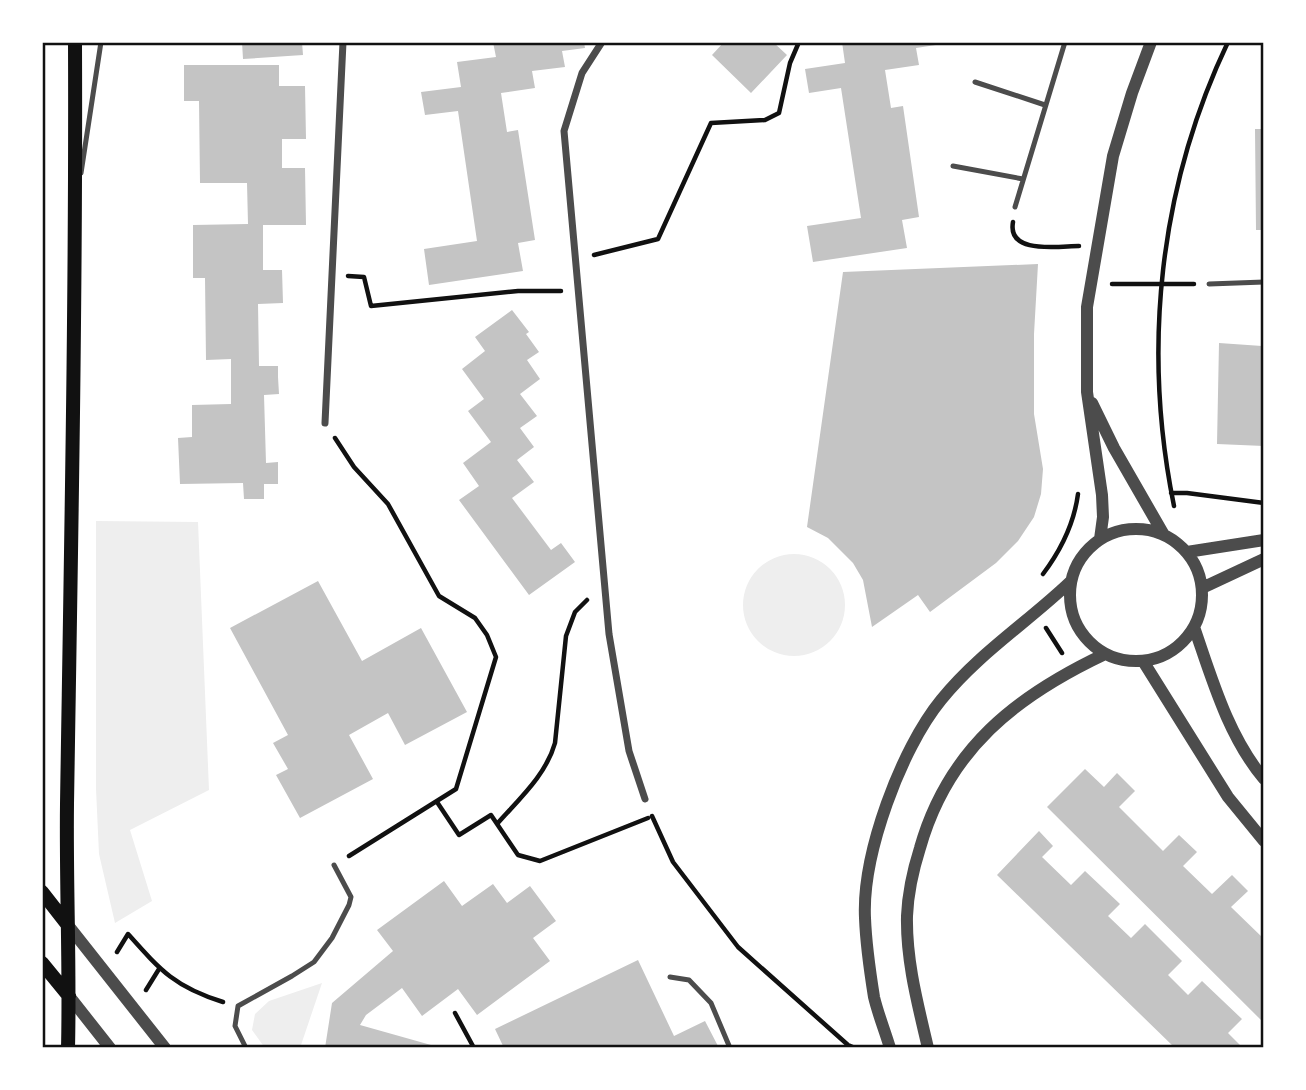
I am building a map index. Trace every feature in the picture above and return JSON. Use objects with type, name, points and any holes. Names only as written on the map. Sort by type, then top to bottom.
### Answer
[{"type":"main road","points":[[68,1048],[67,924],[76,211],[75,42]]},
{"type":"main road","points":[[42,892],[67,924]]},
{"type":"main road","points":[[42,963],[69,996]]},
{"type":"street","points":[[325,423],[342,42]]},
{"type":"street","points":[[602,42],[582,74],[564,131],[610,634],[629,751],[645,799]]},
{"type":"street","points":[[1100,539],[1102,495],[1087,392],[1087,307],[1112,156],[1151,42]]},
{"type":"street","points":[[1087,392],[1114,448],[1164,535]]},
{"type":"street","points":[[1133,528],[1164,535],[1187,552],[1196,567],[1202,588],[1201,609],[1194,627],[1185,640],[1160,656],[1143,661],[1129,661],[1105,654],[1085,638],[1078,628],[1070,602],[1070,582],[1080,558],[1100,539],[1114,532],[1133,528]]},
{"type":"street","points":[[1187,552],[1264,540]]},
{"type":"street","points":[[1202,588],[1264,559]]},
{"type":"street","points":[[890,1048],[875,999],[865,915],[870,870],[884,811],[900,768],[940,701],[978,661],[1070,582]]},
{"type":"street","points":[[1194,627],[1219,701],[1236,735],[1264,779]]},
{"type":"street","points":[[928,1048],[914,985],[907,916],[911,877],[925,828],[956,766],[1002,716],[1041,687],[1105,654]]},
{"type":"street","points":[[1143,661],[1228,797],[1264,841]]},
{"type":"street","points":[[67,924],[165,1048]]},
{"type":"street","points":[[69,996],[110,1048]]},
{"type":"lane","points":[[76,211],[101,42]]},
{"type":"lane","points":[[1015,207],[1065,42]]},
{"type":"lane","points":[[975,82],[1045,105]]},
{"type":"lane","points":[[953,166],[1023,180]]},
{"type":"lane","points":[[1209,284],[1264,282]]},
{"type":"lane","points":[[246,1048],[235,1026],[237,1006],[314,962],[332,938],[349,905],[351,897],[334,865]]},
{"type":"lane","points":[[670,977],[689,980],[711,1003],[730,1048]]},
{"type":"path","points":[[576,259],[658,239],[711,123],[765,121],[779,113],[790,63],[799,42]]},
{"type":"path","points":[[1174,507],[1164,448],[1157,371],[1162,285],[1168,236],[1185,150],[1211,77],[1228,42]]},
{"type":"path","points":[[1015,207],[1012,228],[1019,241],[1031,247],[1098,246]]},
{"type":"path","points":[[1077,260],[1080,233]]},
{"type":"path","points":[[364,277],[371,306],[518,291],[579,292]]},
{"type":"path","points":[[1091,284],[1209,284]]},
{"type":"path","points":[[325,423],[354,467],[388,503],[439,596],[475,618],[487,635],[496,657],[456,789],[334,865]]},
{"type":"path","points":[[1038,582],[1064,543],[1074,518],[1078,484]]},
{"type":"path","points":[[1142,494],[1187,493],[1264,503]]},
{"type":"path","points":[[1078,495],[1102,495]]},
{"type":"path","points":[[497,824],[542,772],[551,757],[555,743],[566,636],[575,612],[605,583]]},
{"type":"path","points":[[1036,613],[1073,669]]},
{"type":"path","points":[[645,799],[673,862],[738,947],[848,1045],[855,1048]]},
{"type":"path","points":[[437,802],[460,835],[491,815],[518,855],[540,861],[653,817]]},
{"type":"path","points":[[106,971],[128,934],[159,969],[193,992],[237,1006]]},
{"type":"path","points":[[455,1013],[474,1048]]},
{"type":"shaded area","points":[[96,521],[198,522],[209,790],[130,830],[152,901],[115,923],[99,854],[96,789]]},
{"type":"shaded area","points":[[794,554],[814,558],[830,569],[841,585],[845,605],[841,625],[830,641],[814,652],[794,656],[774,652],[758,641],[747,625],[743,605],[747,585],[758,569],[774,558]]},
{"type":"shaded area","points":[[322,983],[300,1048],[265,1048],[252,1030],[255,1014],[269,1001]]},
{"type":"building","points":[[242,42],[302,42],[303,55],[243,59]]},
{"type":"building","points":[[493,42],[584,42],[585,48],[562,51],[565,67],[532,71],[535,88],[501,93],[507,132],[518,130],[535,240],[518,243],[523,271],[429,285],[424,249],[477,241],[458,111],[425,115],[421,92],[461,87],[457,62],[496,57]]},
{"type":"building","points":[[724,42],[773,42],[787,55],[751,93],[712,55]]},
{"type":"building","points":[[842,42],[949,43],[916,48],[919,65],[885,70],[891,108],[903,106],[919,217],[902,220],[907,248],[813,262],[807,226],[861,218],[841,88],[809,93],[805,69],[845,63]]},
{"type":"building","points":[[184,65],[279,65],[279,86],[305,86],[306,139],[282,139],[282,168],[305,168],[306,225],[263,225],[263,270],[282,270],[283,303],[258,304],[259,366],[278,366],[279,394],[264,395],[266,463],[278,462],[278,484],[264,484],[264,499],[244,499],[243,483],[180,484],[178,438],[192,437],[192,405],[231,404],[231,359],[206,360],[205,278],[193,278],[193,225],[248,224],[247,183],[200,183],[199,101],[184,101]]},
{"type":"building","points":[[1255,129],[1264,129],[1264,230],[1256,230]]},
{"type":"building","points":[[1038,264],[1034,334],[1034,414],[1043,469],[1041,494],[1034,517],[1018,541],[996,563],[930,612],[918,595],[872,627],[863,580],[853,563],[828,538],[807,527],[843,272]]},
{"type":"building","points":[[512,310],[529,332],[526,334],[539,352],[527,360],[540,379],[520,394],[537,416],[520,428],[534,447],[517,460],[534,482],[512,498],[551,550],[561,543],[575,562],[529,595],[459,500],[479,486],[463,463],[491,442],[468,411],[484,399],[462,369],[485,351],[475,337]]},
{"type":"building","points":[[1219,343],[1262,346],[1264,343],[1264,446],[1217,444]]},
{"type":"building","points":[[318,581],[362,661],[421,628],[467,712],[405,745],[388,713],[349,735],[373,779],[300,818],[276,775],[288,769],[273,743],[288,735],[230,628]]},
{"type":"building","points":[[1085,769],[1104,787],[1117,773],[1135,791],[1119,807],[1163,851],[1179,835],[1197,852],[1183,866],[1212,894],[1232,875],[1248,891],[1231,907],[1264,939],[1264,1023],[1047,807]]},
{"type":"building","points":[[1039,831],[1053,846],[1042,857],[1071,885],[1085,871],[1120,904],[1108,916],[1131,938],[1145,924],[1182,961],[1168,975],[1188,995],[1202,981],[1242,1019],[1228,1033],[1243,1048],[1175,1048],[997,875]]},
{"type":"building","points":[[444,881],[462,906],[493,884],[507,903],[530,886],[556,921],[533,938],[550,961],[477,1015],[458,989],[422,1016],[402,988],[366,1015],[360,1025],[431,1045],[430,1048],[325,1048],[332,1003],[393,951],[377,930]]},
{"type":"building","points":[[638,960],[674,1036],[705,1021],[719,1048],[504,1048],[495,1029]]}]
